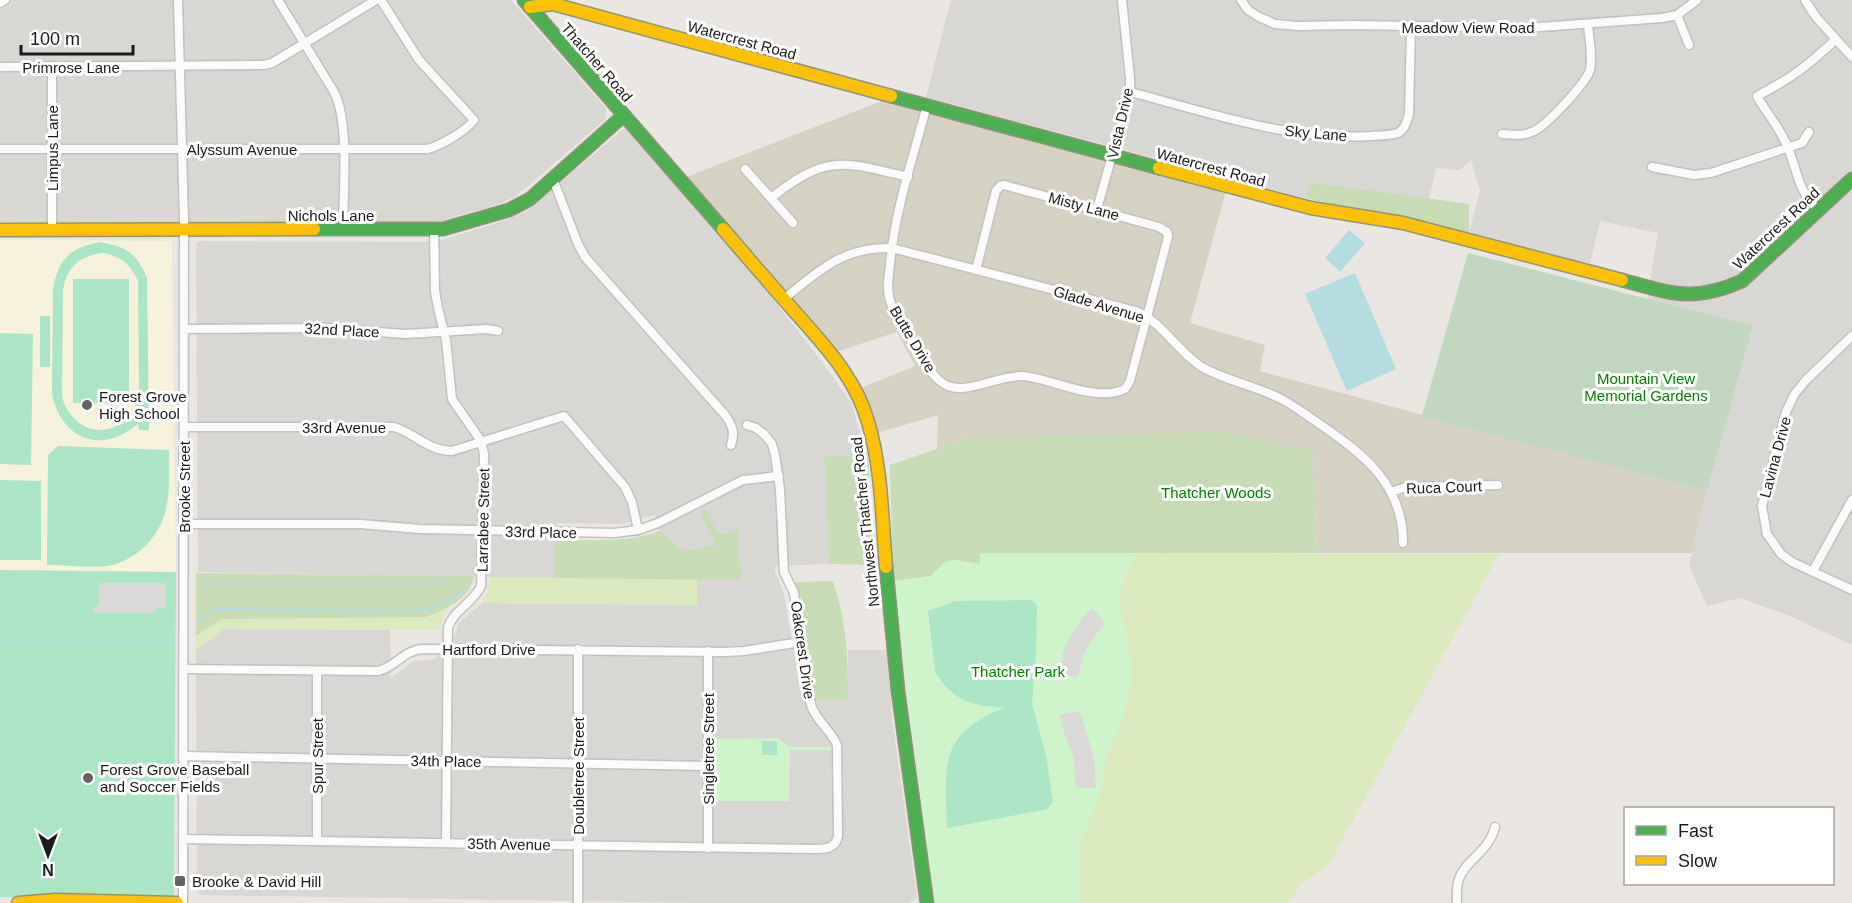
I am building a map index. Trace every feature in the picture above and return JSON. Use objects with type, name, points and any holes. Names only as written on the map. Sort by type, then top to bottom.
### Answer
[{"type":"street","points":[[0,3],[5,0]]},
{"type":"street","name":"Brooke Street","points":[[178,0],[184,230],[183,903]]},
{"type":"street","points":[[278,0],[338,100],[342,117],[343,230]]},
{"type":"street","name":"Primrose Lane","points":[[0,67],[264,65],[272,63],[376,0]]},
{"type":"street","name":"Alyssum Avenue","points":[[0,149],[432,148],[449,140],[474,120],[419,60],[381,0]]},
{"type":"street","name":"Vista Drive","points":[[1097,209],[1114,156],[1130,92],[1122,0]]},
{"type":"street","name":"Meadow View Road","points":[[1241,0],[1248,10],[1275,24],[1526,28],[1662,18],[1677,15],[1697,0]]},
{"type":"street","points":[[1805,0],[1816,17],[1852,57]]},
{"type":"street","name":"Watercrest Road","points":[[527,3],[552,4],[1311,208],[1403,222],[1679,295],[1721,291],[1742,281],[1852,179]]},
{"type":"street","name":"Thatcher Road","points":[[527,3],[624,116]]},
{"type":"street","points":[[1677,15],[1689,45]]},
{"type":"street","points":[[1502,134],[1522,135],[1540,128],[1582,85],[1589,73],[1591,61],[1588,24]]},
{"type":"street","name":"Sky Lane","points":[[1130,92],[1291,132],[1328,136],[1398,133],[1406,126],[1409,114],[1411,27]]},
{"type":"street","points":[[1818,210],[1806,197],[1797,180],[1789,149],[1778,126],[1766,113],[1757,96],[1792,77],[1835,40]]},
{"type":"street","name":"Limpus Lane","points":[[52,67],[52,230]]},
{"type":"street","name":"Butte Drive","points":[[927,105],[896,220],[888,290],[892,308],[932,373],[947,385],[966,387],[1006,377],[1022,376],[1082,390],[1120,391],[1128,385],[1147,316]]},
{"type":"street","name":"Nichols Lane","points":[[0,230],[434,230],[451,228],[516,207],[530,199],[624,116]]},
{"type":"street","name":"Northwest Thatcher Road","points":[[624,116],[830,352],[849,378],[864,410],[872,435],[877,465],[898,691],[927,903]]},
{"type":"street","points":[[1652,167],[1694,175],[1711,173],[1789,149],[1802,143],[1809,132]]},
{"type":"street","points":[[771,198],[794,180],[823,166],[858,165],[908,177]]},
{"type":"street","points":[[745,169],[793,223]]},
{"type":"street","points":[[552,179],[585,257],[725,416],[733,428],[731,445]]},
{"type":"street","name":"Misty Lane","points":[[976,270],[996,191],[1000,186],[1013,187],[1097,209],[1159,226],[1167,232],[1167,242],[1147,316]]},
{"type":"street","name":"Larrabee Street","points":[[434,230],[435,291],[445,332],[452,399],[481,441],[484,454],[481,586],[470,602],[457,611],[448,627],[446,648],[446,843]]},
{"type":"street","name":"Glade Avenue","points":[[784,299],[830,262],[843,256],[872,249],[892,248],[1136,311],[1147,316],[1164,330],[1186,354],[1202,367],[1229,380],[1278,397],[1356,449],[1371,464],[1391,492],[1402,520],[1403,543]]},
{"type":"street","name":"32nd Place","points":[[184,329],[324,328],[406,334],[488,329],[498,331]]},
{"type":"street","name":"Lavina Drive","points":[[1852,336],[1806,380],[1794,396],[1786,412],[1763,498],[1764,525],[1773,545],[1786,558],[1852,590]]},
{"type":"street","name":"33rd Avenue","points":[[184,427],[394,427],[410,433],[424,444],[444,451],[452,451],[564,416],[625,487],[632,502],[638,530]]},
{"type":"street","name":"Oakcrest Drive","points":[[747,425],[756,428],[772,444],[779,477],[784,572],[794,593],[812,708],[837,745],[838,836],[833,846]]},
{"type":"street","name":"33rd Place","points":[[184,524],[360,524],[420,530],[614,533],[638,530],[664,521],[743,480],[779,477]]},
{"type":"street","name":"Ruca Court","points":[[1391,492],[1406,487],[1498,485]]},
{"type":"street","points":[[1813,572],[1852,500]]},
{"type":"street","name":"Hartford Drive","points":[[184,669],[378,671],[390,667],[409,651],[446,648],[744,651],[801,642]]},
{"type":"street","name":"Doubletree Street","points":[[578,649],[578,903]]},
{"type":"street","name":"Singletree Street","points":[[708,651],[708,848]]},
{"type":"street","name":"Spur Street","points":[[317,671],[317,841]]},
{"type":"street","name":"34th Place","points":[[183,756],[708,766]]},
{"type":"street","points":[[1457,903],[1457,885],[1462,873],[1491,839],[1495,827]]},
{"type":"street","name":"35th Avenue","points":[[183,839],[708,848],[821,849],[833,846]]},
{"type":"street","points":[[18,903],[55,900],[177,903]]},
{"type":"shaded area","points":[[0,0],[511,0],[606,108],[605,120],[516,196],[502,203],[438,222],[0,222]]},
{"type":"shaded area","points":[[951,0],[1852,0],[1852,645],[1790,616],[1740,598],[1707,606],[1689,565],[1707,491],[1753,327],[1647,299],[1658,233],[1600,221],[1590,264],[1469,233],[1480,191],[1471,160],[1460,170],[1436,168],[1429,199],[1310,182],[1305,198],[926,97]]},
{"type":"shaded area","points":[[887,99],[1226,191],[1190,323],[1265,345],[1260,371],[1707,491],[1692,553],[1317,553],[1313,451],[969,438],[937,449],[938,415],[877,433],[861,388],[915,366],[897,332],[836,352],[686,177]]},
{"type":"shaded area","points":[[623,129],[629,130],[757,278],[851,403],[868,458],[840,455],[824,457],[829,564],[775,566],[775,572],[784,594],[802,699],[848,700],[848,650],[887,650],[892,718],[917,897],[910,903],[696,903],[200,895],[197,888],[196,648],[213,639],[223,629],[390,630],[391,678],[414,661],[435,659],[455,636],[458,624],[482,603],[697,605],[697,579],[740,580],[742,568],[739,560],[738,530],[725,534],[717,532],[699,512],[715,545],[683,551],[660,531],[655,515],[622,524],[557,523],[554,578],[198,572],[196,244],[199,241],[423,242],[445,239],[526,212]],"holes":[[[789,747],[832,747],[832,750],[790,750]]]},
{"type":"shaded area","name":"Forest Grove High School","points":[[0,240],[172,241],[176,572],[0,570]]},
{"type":"shaded area","points":[[99,583],[166,583],[166,608],[157,608],[156,613],[94,613],[94,607],[99,606]]},
{"type":"shaded area","points":[[1092,608],[1105,623],[1088,645],[1078,677],[1059,675],[1063,652],[1068,640]]},
{"type":"shaded area","points":[[1080,712],[1094,758],[1096,788],[1076,787],[1074,760],[1061,723],[1060,714]]},
{"type":"green space","points":[[1310,182],[1469,204],[1469,233],[1305,198]]},
{"type":"green space","points":[[101,242],[124,249],[135,257],[147,278],[149,430],[139,430],[138,424],[111,439],[98,440],[86,438],[65,423],[57,411],[52,395],[55,280],[67,257],[81,247]],"holes":[[[102,253],[115,256],[124,262],[138,281],[139,396],[132,411],[123,421],[112,428],[100,430],[89,428],[78,422],[62,397],[63,291],[67,276],[75,264],[87,257]]]},
{"type":"green space","name":"Mountain View Memorial Gardens","points":[[1468,253],[1753,326],[1707,491],[1422,416]]},
{"type":"green space","points":[[73,279],[129,279],[129,404],[73,403]]},
{"type":"green space","points":[[40,316],[50,316],[50,367],[40,367]]},
{"type":"green space","points":[[0,333],[33,334],[31,465],[0,464]]},
{"type":"green space","name":"Thatcher Woods","points":[[1221,432],[1313,451],[1317,553],[981,553],[980,564],[954,560],[944,563],[931,576],[893,581],[890,465],[969,438]]},
{"type":"green space","points":[[58,446],[169,450],[169,491],[164,516],[151,539],[128,559],[105,566],[47,565],[48,455]]},
{"type":"green space","points":[[824,456],[868,458],[874,565],[829,564]]},
{"type":"green space","points":[[0,480],[41,481],[41,560],[0,560]]},
{"type":"green space","points":[[705,508],[717,532],[725,534],[738,529],[739,560],[742,568],[740,580],[554,578],[555,540],[621,539],[660,531],[683,551],[715,545],[699,512]]},
{"type":"green space","name":"Thatcher Park","points":[[980,553],[1136,553],[1125,576],[1120,594],[1121,615],[1132,663],[1131,686],[1122,720],[1107,756],[1098,800],[1080,842],[1081,903],[935,903],[893,581],[931,576],[944,562],[954,560],[980,564]]},
{"type":"green space","points":[[1136,553],[1499,554],[1328,866],[1301,884],[1288,903],[1081,903],[1080,842],[1098,800],[1107,756],[1122,720],[1131,686],[1120,594],[1125,576]]},
{"type":"green space","name":"Forest Grove Baseball and Soccer Fields","points":[[0,570],[176,572],[174,898],[0,897]]},
{"type":"green space","points":[[196,573],[474,576],[472,584],[462,597],[448,607],[426,617],[222,619],[196,636]]},
{"type":"green space","points":[[491,577],[697,579],[697,605],[482,603]]},
{"type":"green space","points":[[833,581],[846,640],[848,700],[813,700],[802,602],[795,582]]},
{"type":"green space","points":[[1032,600],[1037,606],[1032,704],[1046,755],[1053,802],[1048,809],[947,828],[947,770],[950,754],[956,741],[967,729],[983,718],[1004,708],[964,700],[941,681],[935,671],[928,611],[955,601]]},
{"type":"green space","points":[[450,606],[442,619],[439,630],[223,629],[213,639],[196,648],[196,636],[222,619],[425,617]]},
{"type":"green space","points":[[778,738],[789,747],[833,747],[833,750],[790,750],[789,801],[713,801],[713,739]]},
{"type":"green space","points":[[762,741],[777,741],[777,755],[762,755]]},
{"type":"water","points":[[1349,230],[1365,243],[1340,272],[1325,258]]},
{"type":"water","points":[[1355,273],[1396,369],[1347,391],[1305,294]]},
{"type":"waterway","points":[[202,583],[425,583],[450,580]]},
{"type":"waterway","points":[[197,622],[215,609],[423,610],[435,607],[464,591]]},
{"type":"waterway","points":[[80,643],[169,642],[172,640]]},
{"type":"waterway","points":[[0,644],[76,643]]},
{"type":"traffic: fast","points":[[524,0],[723,229]]},
{"type":"traffic: fast","points":[[891,96],[1159,168]]},
{"type":"traffic: fast","points":[[314,229],[443,229],[509,210],[530,199],[624,115]]},
{"type":"traffic: fast","points":[[1622,280],[1682,294],[1709,292],[1742,281],[1852,179]]},
{"type":"traffic: fast","points":[[886,567],[898,691],[927,903]]},
{"type":"traffic: slow","points":[[530,7],[553,4],[891,96]]},
{"type":"traffic: slow","points":[[1159,168],[1311,208],[1403,223],[1622,280]]},
{"type":"traffic: slow","points":[[0,230],[314,229]]},
{"type":"traffic: slow","points":[[723,229],[828,350],[856,391],[873,439],[881,494],[886,567]]},
{"type":"traffic: slow","points":[[18,903],[55,900],[177,903]]},
{"type":"place","name":"Forest Grove High School","points":[[87,405]]},
{"type":"place","name":"Forest Grove Baseball and Soccer Fields","points":[[88,778]]},
{"type":"place","name":"Brooke & David Hill","points":[[180,881]]}]
